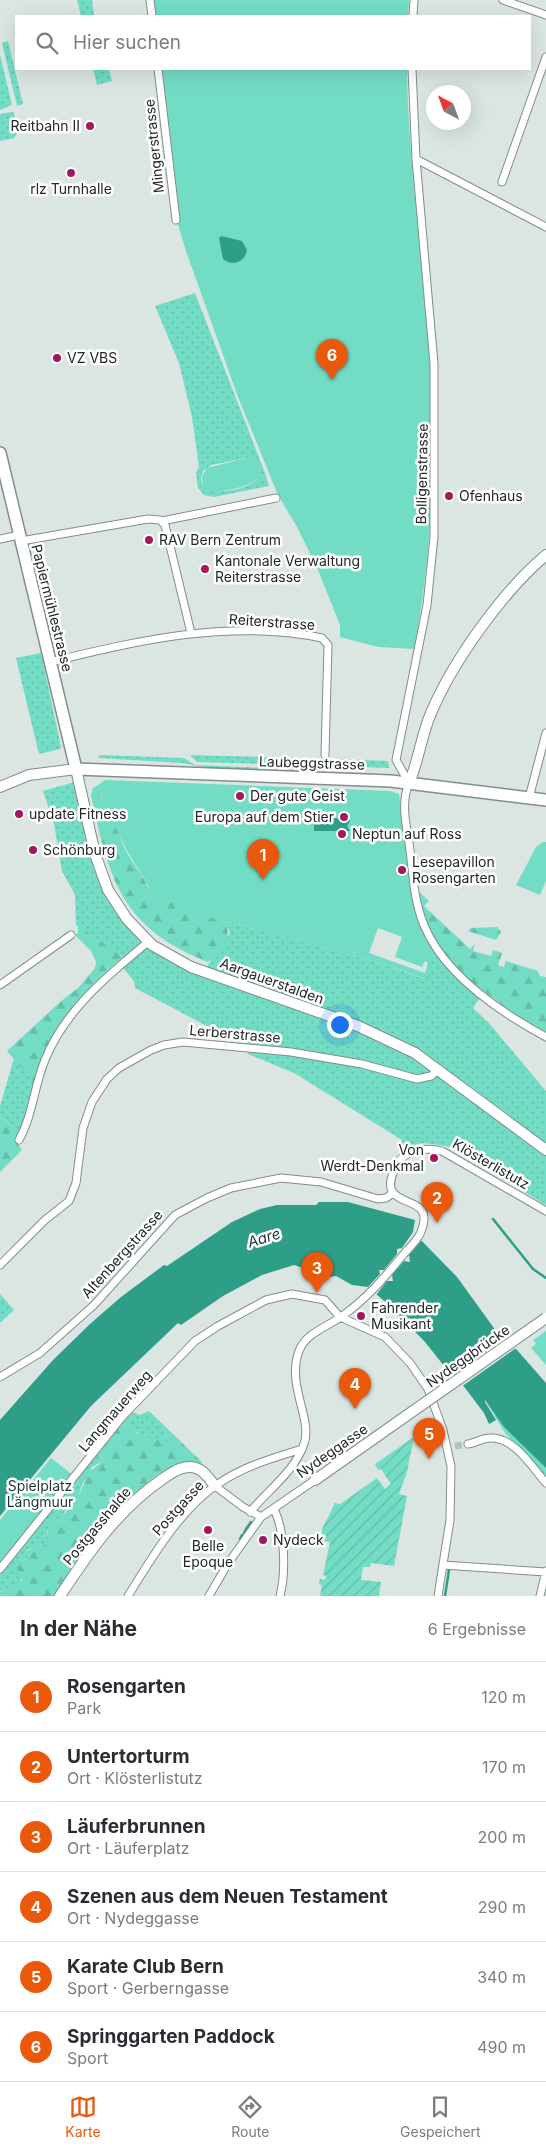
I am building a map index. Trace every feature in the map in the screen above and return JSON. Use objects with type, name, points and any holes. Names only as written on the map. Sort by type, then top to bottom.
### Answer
[{"type":"main road","name":"Papiermühlestrasse","points":[[0,453],[76,769]]},
{"type":"main road","points":[[409,783],[418,762],[430,715],[471,643],[511,590],[546,555]]},
{"type":"main road","points":[[0,785],[29,774],[76,769]]},
{"type":"main road","name":"Laubeggstrasse","points":[[76,769],[409,783],[546,800]]},
{"type":"main road","name":"Aargauerstalden","points":[[76,769],[95,854],[103,878],[120,909],[148,942],[169,956],[191,967],[372,1032],[415,1053],[546,1150]]},
{"type":"main road","name":"Nydeggbrücke","points":[[406,1416],[546,1318]]},
{"type":"main road","name":"Nydeggasse","points":[[315,1480],[406,1416]]},
{"type":"main road","name":"Postgasshalde","points":[[60,1596],[123,1512],[146,1490],[175,1471],[187,1467],[199,1469],[215,1486]]},
{"type":"street","points":[[150,0],[152,15]]},
{"type":"street","points":[[413,15],[414,0]]},
{"type":"street","points":[[503,0],[546,15]]},
{"type":"street","points":[[502,182],[546,58]]},
{"type":"street","name":"Mingerstrasse","points":[[158,70],[176,220]]},
{"type":"street","name":"Bolligenstrasse","points":[[409,783],[399,768],[396,757],[427,605],[434,537],[436,464],[434,364],[416,160],[412,70]]},
{"type":"street","points":[[416,160],[546,227]]},
{"type":"street","points":[[0,538],[20,538],[152,518],[162,521],[276,498]]},
{"type":"street","points":[[162,521],[190,633]]},
{"type":"street","name":"Reiterstrasse","points":[[50,662],[135,642],[190,633],[258,631],[320,638],[326,641],[328,647],[325,755]]},
{"type":"street","points":[[529,798],[546,733]]},
{"type":"street","points":[[409,783],[404,804],[419,910],[431,938],[462,978],[478,993],[546,1037]]},
{"type":"street","points":[[0,985],[71,935]]},
{"type":"street","points":[[19,1140],[29,1118],[44,1062],[61,1030],[98,984],[148,942]]},
{"type":"street","name":"Lerberstrasse","points":[[0,1265],[48,1216],[70,1201],[76,1183],[83,1128],[92,1102],[113,1073],[124,1064],[151,1050],[164,1045],[183,1042],[291,1052],[362,1064],[417,1079],[431,1076],[439,1069]]},
{"type":"street","name":"Klösterlistutz","points":[[393,1193],[391,1179],[398,1162],[413,1151],[431,1148],[452,1155],[546,1211]]},
{"type":"street","name":"Altenbergstrasse","points":[[0,1377],[40,1353],[72,1325],[108,1291],[170,1219],[194,1204],[231,1188],[277,1178],[317,1181],[378,1199],[386,1198],[393,1193]]},
{"type":"street","points":[[250,1512],[293,1464],[302,1448],[306,1434],[295,1372],[299,1352],[311,1336],[340,1317],[372,1292],[419,1236],[423,1218],[421,1210],[416,1204],[393,1193]]},
{"type":"street","name":"Langmauerweg","points":[[0,1569],[122,1417],[195,1341],[238,1314],[273,1298],[292,1294],[324,1300],[340,1317]]},
{"type":"street","points":[[340,1317],[378,1333],[395,1346],[422,1378],[440,1419],[447,1446],[452,1493],[438,1596]]},
{"type":"street","points":[[468,1444],[492,1438],[505,1440],[516,1449],[546,1482]]},
{"type":"street","points":[[447,1446],[456,1446]]},
{"type":"street","name":"Postgasse","points":[[128,1596],[171,1533],[194,1505],[215,1486],[267,1460],[302,1448]]},
{"type":"street","name":"Nydeggasse","points":[[261,1517],[315,1480]]},
{"type":"street","name":"Postgasshalde","points":[[215,1486],[250,1512],[261,1517]]},
{"type":"street","points":[[274,1509],[280,1525],[284,1576],[280,1596]]},
{"type":"street","points":[[209,1596],[227,1564],[261,1517]]},
{"type":"street","points":[[443,1565],[546,1572],[540,1596]]},
{"type":"green space","points":[[77,0],[92,0],[94,15],[81,15]]},
{"type":"green space","points":[[151,0],[409,0],[408,15],[153,15]]},
{"type":"green space","points":[[8,41],[23,104],[17,106],[2,43]]},
{"type":"green space","points":[[0,55],[12,105],[0,110]]},
{"type":"green space","points":[[93,70],[109,70],[112,81],[97,85]]},
{"type":"green space","points":[[159,70],[407,70],[410,142],[428,326],[433,435],[429,542],[414,649],[378,647],[340,637],[340,625],[318,570],[297,527],[278,495],[238,397],[176,218]]},
{"type":"green space","points":[[14,113],[18,133],[14,138],[0,141],[0,114]]},
{"type":"green space","points":[[195,293],[269,486],[214,497],[204,495],[198,488],[196,473],[199,467],[192,417],[179,363],[155,306]],"holes":[[[246,458],[259,467],[259,475],[255,481],[241,488],[220,491],[211,490],[205,487],[201,481],[203,471],[212,465]]]},
{"type":"green space","points":[[246,458],[253,460],[259,467],[259,476],[254,482],[218,492],[208,491],[205,488],[202,476],[207,468]]},
{"type":"green space","points":[[41,653],[61,747],[60,749],[39,754],[16,658]]},
{"type":"green space","points":[[100,755],[184,758],[195,765],[295,769],[293,771],[209,768],[182,763],[98,758]]},
{"type":"green space","points":[[190,755],[296,758],[296,765],[197,762]]},
{"type":"green space","points":[[304,758],[332,759],[332,766],[303,765]]},
{"type":"green space","points":[[335,759],[388,761],[389,768],[335,766]]},
{"type":"green space","points":[[105,780],[390,791],[399,794],[413,893],[436,951],[426,979],[384,964],[195,913],[175,905],[163,896],[153,897],[144,878],[127,851],[101,796],[92,789]],"holes":[[[378,928],[402,937],[395,957],[422,967],[425,961],[428,963],[425,973],[369,953]]]},
{"type":"green space","points":[[78,781],[94,854],[133,928],[205,972],[230,933],[225,921],[384,964],[425,979],[436,951],[479,999],[473,1008],[488,1022],[546,1091],[546,1205],[447,1146],[422,1143],[399,1153],[398,1146],[402,1140],[294,1073],[248,1054],[246,1042],[205,1025],[135,988],[134,981],[118,962],[123,957],[76,925],[75,895],[62,871],[54,824],[43,791]]},
{"type":"green space","points":[[93,789],[109,809],[126,851],[148,888],[195,913],[225,921],[228,934],[227,940],[222,949],[208,962],[179,949],[156,933],[137,916],[124,897],[113,876],[105,852],[91,795]]},
{"type":"green space","points":[[546,842],[546,881],[540,895],[516,885],[536,847]]},
{"type":"green space","points":[[418,891],[429,901],[424,906],[470,949],[475,944],[473,951],[491,956],[493,950],[502,953],[498,965],[504,967],[506,961],[538,971],[540,976],[546,977],[546,1033],[516,1015],[466,978],[432,938],[426,926]]},
{"type":"green space","points":[[78,926],[123,957],[94,983],[68,1013],[47,1046],[39,1064],[34,1083],[7,1051],[78,988],[95,968],[96,962],[91,951],[75,935],[78,933]]},
{"type":"green space","points":[[497,927],[501,932],[496,940],[468,931],[471,928]]},
{"type":"green space","points":[[14,1058],[34,1083],[26,1118],[20,1132],[0,1117],[0,1106]]},
{"type":"green space","points":[[0,1117],[20,1132],[15,1140],[22,1150],[0,1172]]},
{"type":"green space","points":[[0,1294],[14,1310],[0,1323]]},
{"type":"green space","points":[[546,1331],[546,1365],[531,1348],[536,1344],[533,1340]]},
{"type":"green space","points":[[485,1400],[500,1421],[546,1468],[546,1476],[505,1433]]},
{"type":"green space","points":[[149,1411],[173,1434],[152,1442],[143,1433],[138,1434],[130,1426],[121,1424],[133,1412],[140,1415]]},
{"type":"green space","points":[[121,1424],[131,1426],[137,1434],[143,1433],[152,1442],[173,1434],[203,1463],[180,1463],[162,1472],[144,1485],[110,1520],[54,1596],[0,1596],[0,1592],[21,1583],[22,1579],[17,1569],[19,1563],[29,1557],[27,1551],[40,1543],[51,1547],[52,1542],[47,1537],[48,1525],[66,1512],[73,1499],[78,1497],[89,1472],[103,1461],[99,1451]]},
{"type":"green space","points":[[414,1437],[407,1472],[399,1494],[407,1496],[394,1566],[371,1563],[370,1567],[363,1567],[361,1580],[381,1582],[379,1596],[320,1596],[322,1585],[319,1584],[320,1579],[325,1580],[326,1576],[323,1575],[330,1542],[322,1541],[322,1529],[335,1503],[340,1504],[377,1478],[385,1489],[391,1484],[381,1469],[378,1470],[375,1464]]},
{"type":"green space","points":[[99,1451],[103,1461],[92,1467],[88,1477],[83,1482],[78,1497],[47,1531],[47,1537],[52,1542],[51,1547],[27,1550],[29,1557],[22,1561],[21,1583],[0,1592],[0,1573]]},
{"type":"green space","name":"Spielplatz Längmuur","points":[[51,1458],[73,1475],[0,1564],[0,1520]]},
{"type":"water","points":[[161,155],[165,191],[156,192],[152,156]]},
{"type":"water","points":[[221,236],[242,241],[247,250],[244,258],[234,263],[223,259],[219,238]]},
{"type":"water","points":[[314,817],[349,819],[350,821],[347,826],[350,831],[314,831]]},
{"type":"water","name":"Aare","points":[[319,1202],[348,1202],[415,1220],[413,1232],[457,1277],[499,1335],[517,1350],[546,1383],[546,1468],[504,1427],[485,1400],[496,1420],[489,1424],[484,1413],[459,1380],[456,1381],[425,1342],[390,1306],[368,1287],[352,1285],[336,1276],[330,1277],[294,1265],[262,1275],[223,1296],[181,1325],[178,1323],[91,1406],[0,1516],[0,1420],[53,1360],[121,1297],[164,1265],[167,1266],[232,1222],[260,1209],[277,1205],[316,1205]]},
{"type":"pier","points":[[413,1232],[422,1240],[409,1255],[410,1262],[404,1261],[392,1275],[393,1281],[387,1281],[376,1295],[368,1287],[380,1274],[379,1270],[384,1270],[397,1254],[397,1249],[402,1248]]},
{"type":"pier","points":[[507,1337],[519,1349],[516,1348],[461,1387],[449,1377]]},
{"type":"waterway","points":[[493,1219],[533,1269],[546,1278]]},
{"type":"waterway","points":[[246,1529],[251,1522]]},
{"type":"waterway","points":[[240,1539],[242,1535]]},
{"type":"waterway","points":[[445,1596],[449,1570]]},
{"type":"tunnel","points":[[455,1446],[468,1444]]},
{"type":"place","name":"Reitbahn II","points":[[90,126]]},
{"type":"place","name":"rlz Turnhalle","points":[[71,173]]},
{"type":"place","name":"VZ VBS","points":[[57,358]]},
{"type":"place","name":"Springgarten Paddock","points":[[332,380]]},
{"type":"place","name":"Ofenhaus","points":[[449,496]]},
{"type":"place","name":"RAV Bern Zentrum","points":[[149,540]]},
{"type":"place","name":"Kantonale Verwaltung Reiterstrasse","points":[[205,569]]},
{"type":"place","name":"Der gute Geist","points":[[240,796]]},
{"type":"place","name":"update Fitness","points":[[19,814]]},
{"type":"place","name":"Europa auf dem Stier","points":[[344,817]]},
{"type":"place","name":"Neptun auf Ross","points":[[342,834]]},
{"type":"place","name":"Schönburg","points":[[33,850]]},
{"type":"place","name":"Lesepavillon Rosengarten","points":[[402,870]]},
{"type":"place","name":"Rosengarten","points":[[263,880]]},
{"type":"place","name":"Von Werdt-Denkmal","points":[[434,1158]]},
{"type":"place","name":"Untertorturm","points":[[437,1223]]},
{"type":"place","name":"Läuferbrunnen","points":[[317,1293]]},
{"type":"place","name":"Fahrender Musikant","points":[[361,1316]]},
{"type":"place","name":"Szenen aus dem Neuen Testament","points":[[355,1409]]},
{"type":"place","name":"Karate Club Bern","points":[[429,1459]]},
{"type":"place","name":"Belle Epoque","points":[[208,1530]]},
{"type":"place","name":"Nydeck","points":[[263,1540]]}]
